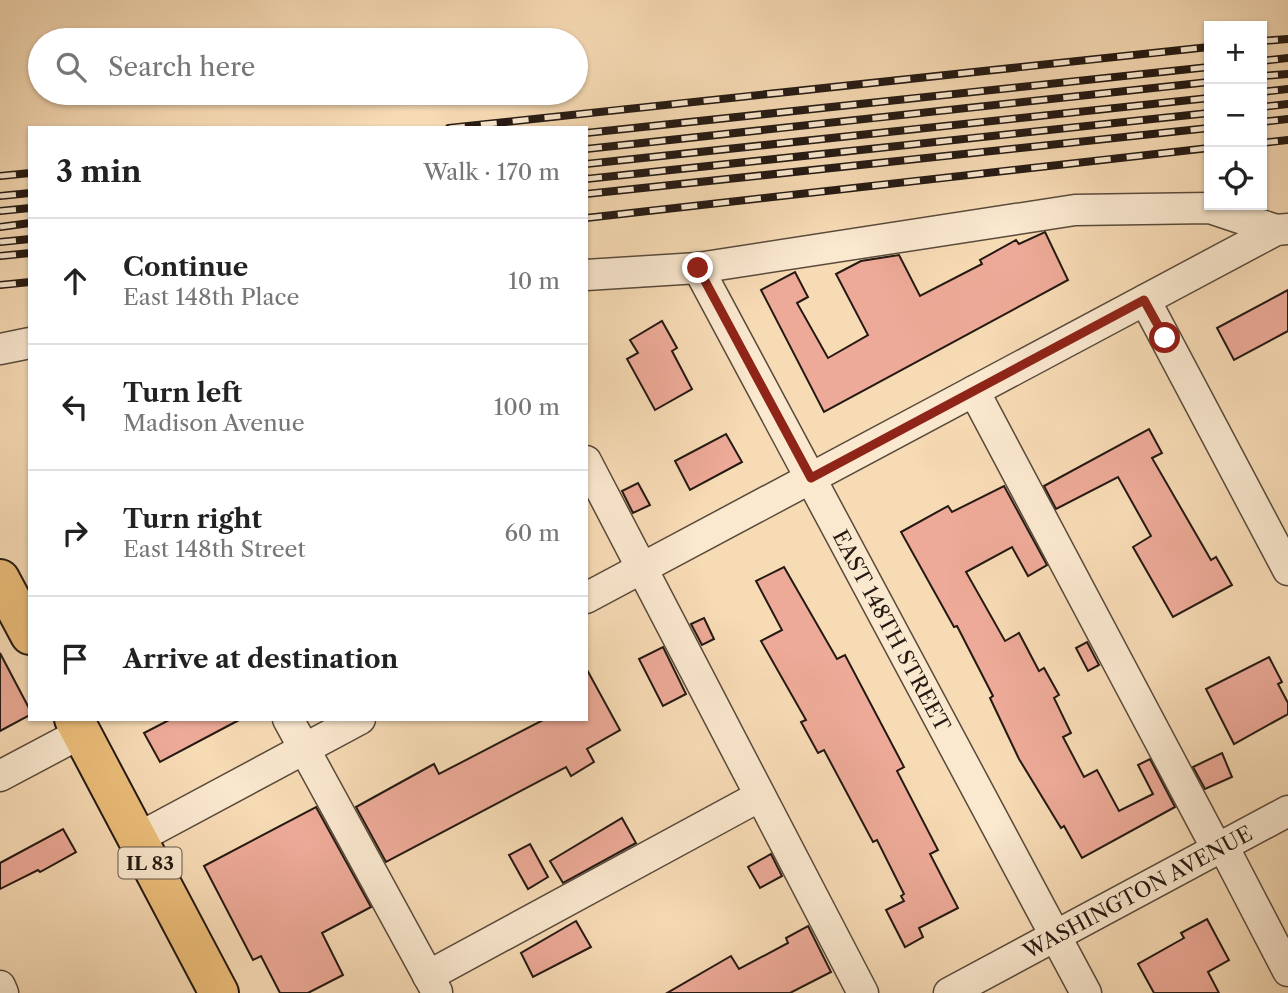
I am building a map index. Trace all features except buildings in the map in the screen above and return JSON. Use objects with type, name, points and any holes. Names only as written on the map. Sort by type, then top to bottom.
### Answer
[{"type":"main road","points":[[0,579],[28,631]]},
{"type":"main road","name":"IL 83","points":[[77,726],[219,993]]},
{"type":"street","points":[[588,275],[698,268],[1075,210],[1210,208],[1282,230]]},
{"type":"street","points":[[588,597],[1144,300],[1282,230]]},
{"type":"street","name":"EAST 148TH STREET","points":[[698,268],[1086,993]]},
{"type":"street","points":[[1144,300],[1288,570]]},
{"type":"street","points":[[0,349],[28,343]]},
{"type":"street","points":[[974,391],[1288,971]]},
{"type":"street","points":[[588,465],[863,993]]},
{"type":"street","points":[[289,721],[433,984],[760,796]]},
{"type":"street","points":[[138,838],[356,721]]},
{"type":"street","points":[[0,776],[77,726]]},
{"type":"street","name":"WASHINGTON AVENUE","points":[[949,993],[1288,811]]},
{"type":"street","points":[[0,986],[3,993]]},
{"type":"railway","points":[[1267,41],[1288,39]]},
{"type":"railway","points":[[468,126],[1204,48]]},
{"type":"railway","points":[[1267,60],[1288,58]]},
{"type":"railway","points":[[588,133],[1204,68]]},
{"type":"railway","points":[[1267,76],[1288,74]]},
{"type":"railway","points":[[588,149],[1204,83]]},
{"type":"railway","points":[[1267,91],[1288,89]]},
{"type":"railway","points":[[588,164],[1204,99]]},
{"type":"railway","points":[[1267,106],[1288,104]]},
{"type":"railway","points":[[588,179],[1204,114]]},
{"type":"railway","points":[[1267,121],[1288,119]]},
{"type":"railway","points":[[588,194],[1204,129]]},
{"type":"railway","points":[[1267,142],[1288,140]]},
{"type":"railway","points":[[588,218],[1204,149]]},
{"type":"railway","points":[[0,176],[28,173]]},
{"type":"railway","points":[[0,196],[28,193]]},
{"type":"railway","points":[[0,211],[28,208]]},
{"type":"railway","points":[[0,227],[28,223]]},
{"type":"railway","points":[[0,242],[28,239]]},
{"type":"railway","points":[[0,256],[28,253]]},
{"type":"railway","points":[[0,285],[28,282]]},
{"type":"route","points":[[698,268],[811,478],[1144,300],[1165,338]]}]
